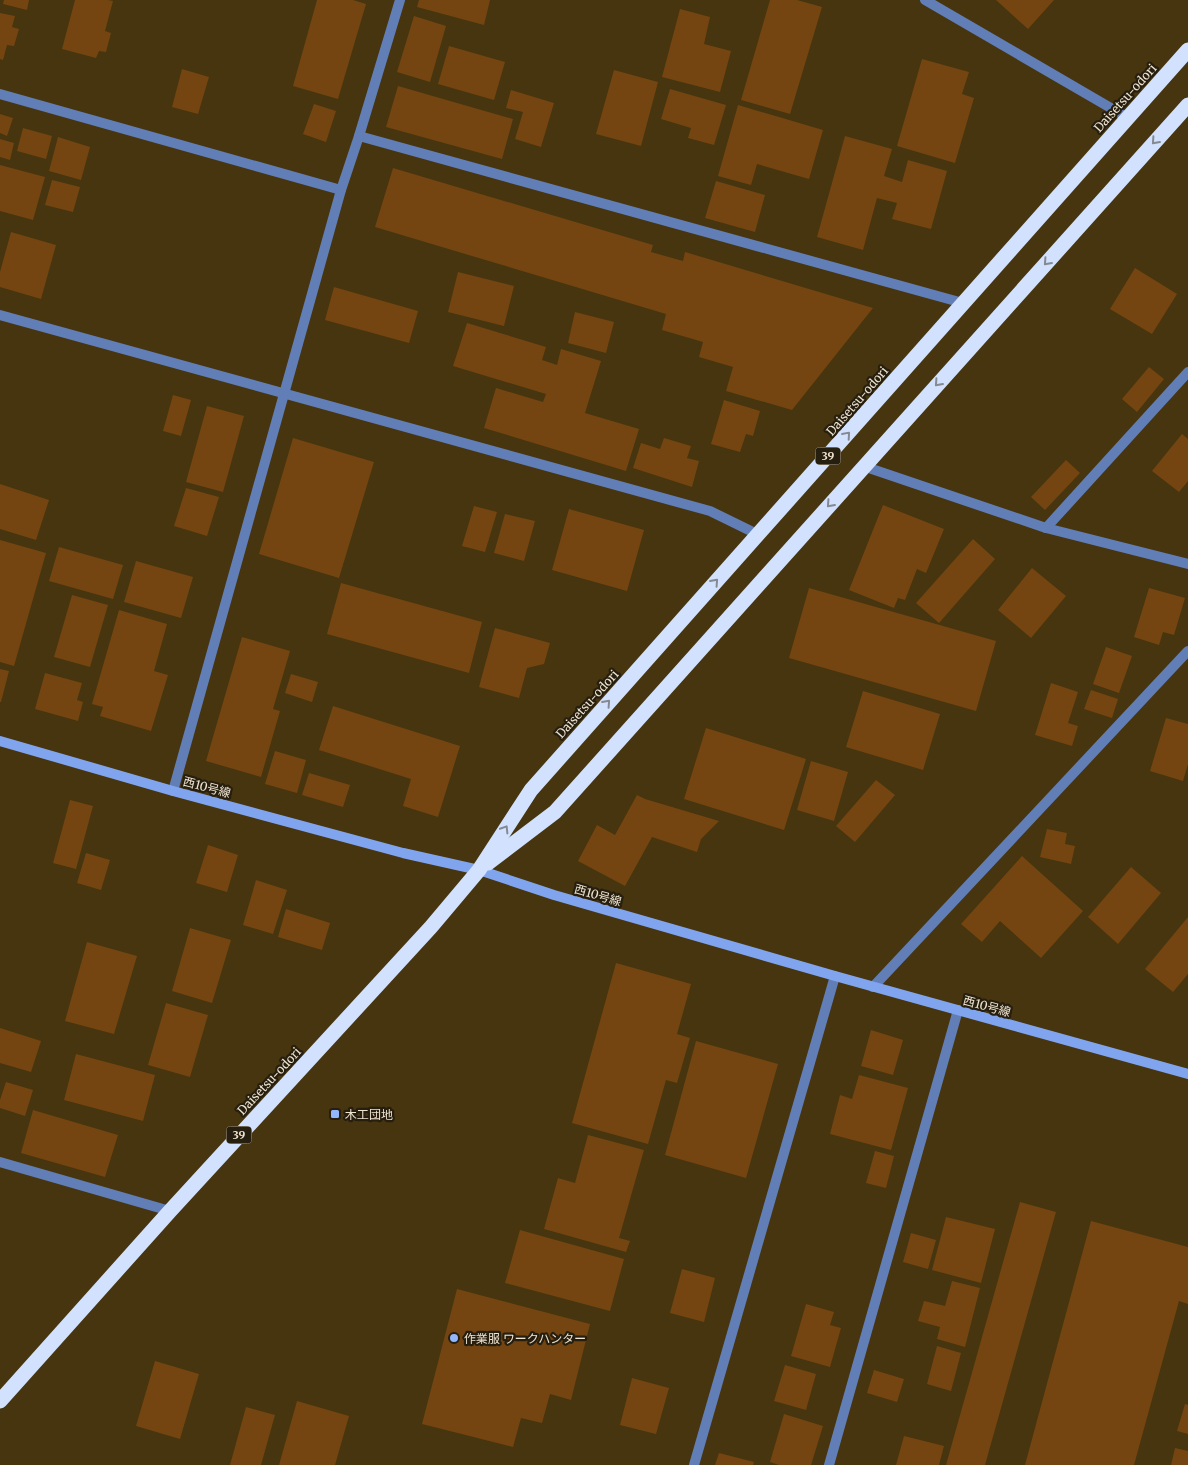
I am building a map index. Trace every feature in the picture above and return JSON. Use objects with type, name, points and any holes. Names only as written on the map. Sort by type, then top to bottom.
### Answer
[{"type":"highway","name":"Daisetsu-odori","points":[[0,1401],[170,1211],[431,927],[479,870],[531,790],[1188,50]]},
{"type":"highway","name":"Daisetsu-odori","points":[[479,870],[555,812],[1188,104]]},
{"type":"street","points":[[174,791],[341,190],[400,0]]},
{"type":"street","points":[[925,0],[1128,118]]},
{"type":"street","points":[[0,94],[341,190]]},
{"type":"street","points":[[359,136],[963,303]]},
{"type":"street","points":[[0,315],[710,511],[758,534]]},
{"type":"street","points":[[1046,528],[1188,372]]},
{"type":"street","points":[[863,466],[1046,528],[1188,564]]},
{"type":"street","points":[[873,987],[1188,651]]},
{"type":"street","name":"西10号線","points":[[0,741],[174,791],[403,853],[479,870],[554,895],[873,987],[1188,1074]]},
{"type":"street","points":[[694,1465],[835,976]]},
{"type":"street","points":[[829,1465],[958,1010]]},
{"type":"street","points":[[0,1162],[170,1211]]},
{"type":"building","points":[[4,0],[29,0],[27,10],[3,4]]},
{"type":"building","points":[[75,0],[113,1],[105,31],[111,33],[106,52],[99,51],[96,58],[62,49]]},
{"type":"building","points":[[317,0],[353,0],[366,4],[338,99],[293,86]]},
{"type":"building","points":[[419,0],[490,0],[484,25],[417,7]]},
{"type":"building","points":[[770,0],[797,0],[822,7],[790,114],[741,100]]},
{"type":"building","points":[[996,0],[1054,0],[1028,29]]},
{"type":"building","points":[[680,9],[710,17],[704,44],[731,51],[720,92],[662,77]]},
{"type":"building","points":[[0,13],[15,16],[12,27],[19,29],[14,46],[7,45],[3,60],[0,59]]},
{"type":"building","points":[[414,16],[446,26],[430,82],[397,72]]},
{"type":"building","points":[[449,46],[505,62],[494,100],[438,84]]},
{"type":"building","points":[[922,59],[969,72],[962,94],[974,98],[955,163],[897,146]]},
{"type":"building","points":[[182,69],[209,77],[198,114],[172,107]]},
{"type":"building","points":[[614,70],[658,82],[641,146],[596,134]]},
{"type":"building","points":[[398,86],[513,119],[502,159],[386,127]]},
{"type":"building","points":[[670,89],[726,105],[714,145],[688,138],[691,128],[661,119]]},
{"type":"building","points":[[511,90],[554,103],[541,147],[515,139],[523,112],[506,108]]},
{"type":"building","points":[[314,104],[336,111],[326,142],[303,134]]},
{"type":"building","points":[[738,105],[823,130],[809,179],[757,164],[751,185],[718,176]]},
{"type":"building","points":[[0,114],[13,118],[7,136],[0,133]]},
{"type":"building","points":[[23,128],[52,136],[46,159],[17,151]]},
{"type":"building","points":[[845,136],[892,149],[884,176],[902,182],[908,160],[947,171],[931,229],[892,219],[897,203],[877,198],[863,250],[817,237]]},
{"type":"building","points":[[58,137],[90,147],[81,180],[49,171]]},
{"type":"building","points":[[0,139],[14,143],[10,160],[0,157]]},
{"type":"building","points":[[0,165],[45,177],[33,220],[0,211]]},
{"type":"building","points":[[393,168],[653,245],[651,252],[683,261],[685,252],[873,308],[792,410],[726,391],[733,367],[699,357],[703,342],[662,330],[666,314],[375,227]]},
{"type":"building","points":[[52,180],[80,187],[73,212],[45,205]]},
{"type":"building","points":[[716,181],[765,195],[755,232],[705,218]]},
{"type":"building","points":[[11,232],[56,245],[41,299],[0,287],[0,272]]},
{"type":"building","points":[[1135,268],[1177,294],[1152,334],[1110,309]]},
{"type":"building","points":[[458,272],[514,286],[504,326],[448,312]]},
{"type":"building","points":[[334,287],[418,311],[409,343],[325,320]]},
{"type":"building","points":[[575,312],[614,322],[606,353],[568,343]]},
{"type":"building","points":[[467,323],[546,347],[542,360],[557,365],[561,349],[601,361],[585,413],[639,429],[626,471],[484,428],[496,388],[543,402],[546,394],[453,366]]},
{"type":"building","points":[[1149,367],[1164,379],[1137,412],[1122,399]]},
{"type":"building","points":[[173,395],[191,400],[181,436],[163,431]]},
{"type":"building","points":[[724,400],[760,411],[753,436],[746,434],[740,452],[711,444]]},
{"type":"building","points":[[207,406],[244,416],[223,492],[186,482]]},
{"type":"building","points":[[1182,434],[1188,439],[1188,481],[1179,492],[1152,471]]},
{"type":"building","points":[[293,438],[374,462],[339,578],[259,554]]},
{"type":"building","points":[[664,438],[691,446],[687,458],[699,461],[692,487],[633,468],[641,443],[660,449]]},
{"type":"building","points":[[1066,460],[1080,473],[1045,510],[1031,497]]},
{"type":"building","points":[[0,484],[49,500],[36,540],[0,529]]},
{"type":"building","points":[[186,488],[219,497],[207,536],[174,526]]},
{"type":"building","points":[[883,505],[944,529],[926,573],[917,569],[905,600],[898,598],[894,608],[849,590]]},
{"type":"building","points":[[474,506],[497,512],[485,552],[462,546]]},
{"type":"building","points":[[569,509],[644,530],[627,591],[552,570]]},
{"type":"building","points":[[505,514],[535,521],[524,561],[494,553]]},
{"type":"building","points":[[973,539],[995,559],[939,623],[916,603]]},
{"type":"building","points":[[0,540],[46,553],[14,666],[0,662]]},
{"type":"building","points":[[59,547],[123,565],[113,599],[49,581]]},
{"type":"building","points":[[136,561],[193,577],[181,618],[124,602]]},
{"type":"building","points":[[1032,568],[1066,596],[1031,638],[998,610]]},
{"type":"building","points":[[341,583],[482,622],[469,673],[327,634]]},
{"type":"building","points":[[809,588],[996,641],[976,711],[789,658]]},
{"type":"building","points":[[1149,588],[1185,598],[1174,635],[1163,632],[1159,645],[1134,637]]},
{"type":"building","points":[[72,595],[108,605],[90,667],[54,657]]},
{"type":"building","points":[[119,610],[167,624],[154,671],[168,675],[151,731],[100,716],[103,707],[92,704]]},
{"type":"building","points":[[495,628],[550,643],[544,664],[527,668],[519,698],[479,687]]},
{"type":"building","points":[[242,637],[290,651],[273,709],[280,711],[261,777],[206,761]]},
{"type":"building","points":[[1106,647],[1132,656],[1119,693],[1093,684]]},
{"type":"building","points":[[0,669],[9,671],[1,702],[0,702]]},
{"type":"building","points":[[45,673],[82,683],[77,700],[83,702],[78,721],[35,709]]},
{"type":"building","points":[[291,674],[318,682],[312,702],[285,693]]},
{"type":"building","points":[[1051,683],[1078,692],[1068,723],[1078,726],[1072,746],[1035,735]]},
{"type":"building","points":[[1091,690],[1118,699],[1112,718],[1084,709]]},
{"type":"building","points":[[863,691],[940,714],[923,770],[846,747]]},
{"type":"building","points":[[333,706],[460,746],[438,817],[403,806],[411,779],[319,750]]},
{"type":"building","points":[[1166,718],[1188,724],[1188,764],[1183,781],[1150,771]]},
{"type":"building","points":[[706,728],[806,759],[784,830],[684,799]]},
{"type":"building","points":[[275,751],[306,760],[297,793],[265,784]]},
{"type":"building","points":[[811,761],[848,772],[834,821],[797,810]]},
{"type":"building","points":[[309,773],[350,785],[343,807],[302,795]]},
{"type":"building","points":[[876,780],[895,795],[855,842],[836,826]]},
{"type":"building","points":[[637,795],[719,821],[701,839],[697,852],[652,837],[625,886],[578,861],[597,825],[615,835]]},
{"type":"building","points":[[70,800],[93,806],[76,869],[53,863]]},
{"type":"building","points":[[1047,829],[1067,833],[1065,844],[1075,846],[1071,864],[1040,857]]},
{"type":"building","points":[[208,845],[238,855],[227,892],[196,883]]},
{"type":"building","points":[[86,853],[110,860],[101,890],[77,883]]},
{"type":"building","points":[[1022,856],[1083,911],[1041,958],[1000,921],[982,942],[961,924]]},
{"type":"building","points":[[1131,867],[1161,893],[1118,944],[1088,917]]},
{"type":"building","points":[[256,880],[287,890],[273,934],[243,925]]},
{"type":"building","points":[[286,909],[330,923],[322,950],[278,937]]},
{"type":"building","points":[[1188,917],[1188,974],[1173,992],[1145,969]]},
{"type":"building","points":[[190,928],[231,940],[212,1003],[172,991]]},
{"type":"building","points":[[87,942],[137,956],[114,1034],[65,1021]]},
{"type":"building","points":[[616,963],[691,984],[677,1034],[690,1038],[677,1083],[666,1080],[648,1144],[572,1123]]},
{"type":"building","points":[[166,1003],[208,1015],[190,1077],[148,1065]]},
{"type":"building","points":[[0,1028],[41,1041],[31,1072],[0,1063]]},
{"type":"building","points":[[871,1030],[903,1040],[893,1075],[861,1066]]},
{"type":"building","points":[[696,1041],[778,1064],[746,1178],[665,1155]]},
{"type":"building","points":[[76,1054],[155,1075],[143,1121],[64,1100]]},
{"type":"building","points":[[859,1075],[908,1088],[891,1150],[830,1134],[840,1095],[852,1099]]},
{"type":"building","points":[[6,1082],[33,1090],[25,1116],[0,1108],[0,1100]]},
{"type":"building","points":[[33,1110],[118,1135],[105,1177],[21,1153]]},
{"type":"building","points":[[588,1135],[644,1150],[619,1238],[630,1241],[626,1252],[544,1229],[558,1178],[575,1183]]},
{"type":"building","points":[[875,1151],[894,1156],[886,1188],[866,1183]]},
{"type":"building","points":[[1020,1202],[1056,1212],[985,1465],[946,1465]]},
{"type":"building","points":[[946,1217],[995,1229],[981,1283],[932,1270]]},
{"type":"building","points":[[1091,1221],[1188,1247],[1188,1304],[1179,1301],[1134,1465],[1025,1465]]},
{"type":"building","points":[[520,1230],[624,1259],[610,1311],[505,1283]]},
{"type":"building","points":[[911,1233],[936,1240],[928,1269],[903,1262]]},
{"type":"building","points":[[682,1269],[715,1278],[704,1322],[670,1313]]},
{"type":"building","points":[[952,1281],[980,1288],[965,1347],[937,1339],[940,1327],[918,1321],[924,1301],[945,1306]]},
{"type":"building","points":[[457,1289],[590,1324],[571,1400],[550,1394],[542,1423],[521,1418],[513,1447],[422,1424]]},
{"type":"building","points":[[806,1304],[834,1312],[830,1325],[841,1328],[830,1367],[791,1356]]},
{"type":"building","points":[[937,1346],[961,1353],[951,1391],[927,1384]]},
{"type":"building","points":[[155,1361],[199,1374],[180,1439],[136,1426]]},
{"type":"building","points":[[785,1365],[816,1374],[806,1410],[774,1401]]},
{"type":"building","points":[[874,1370],[904,1379],[897,1402],[867,1393]]},
{"type":"building","points":[[632,1378],[669,1388],[656,1434],[620,1425]]},
{"type":"building","points":[[297,1401],[349,1416],[335,1465],[279,1465]]},
{"type":"building","points":[[1185,1404],[1188,1405],[1188,1434],[1177,1431]]},
{"type":"building","points":[[246,1407],[275,1415],[261,1465],[230,1465]]},
{"type":"building","points":[[784,1414],[823,1426],[811,1465],[779,1465],[770,1462]]},
{"type":"building","points":[[904,1436],[944,1446],[939,1465],[896,1465]]},
{"type":"building","points":[[1175,1448],[1188,1451],[1188,1465],[1171,1465]]},
{"type":"building","points":[[719,1453],[754,1462],[753,1465],[715,1465]]},
{"type":"place","name":"木工団地","points":[[335,1114]]},
{"type":"place","name":"作業服 ワークハンター","points":[[454,1338]]}]
